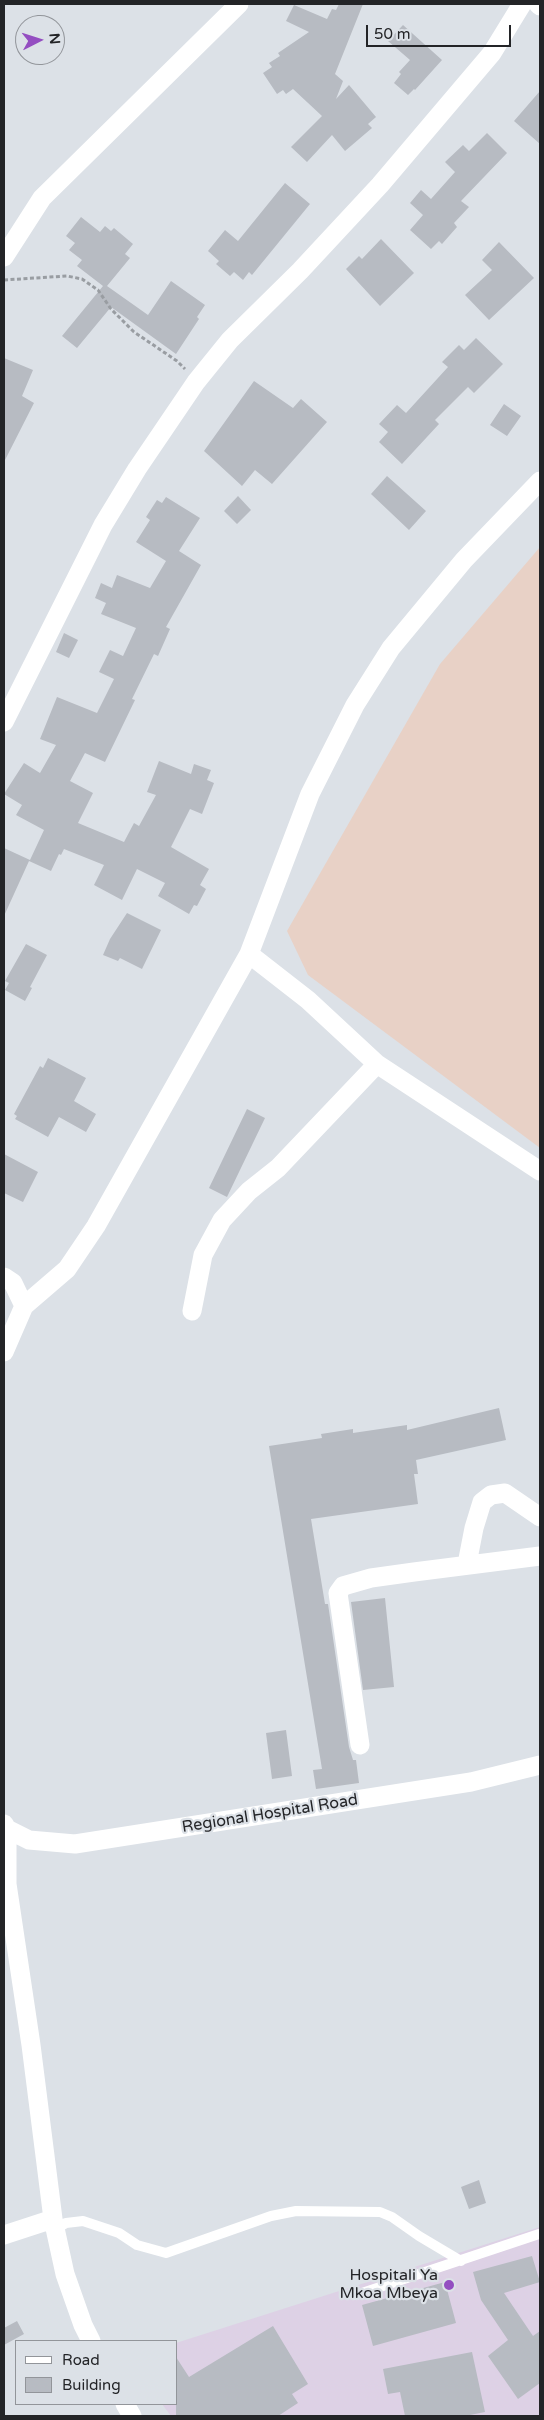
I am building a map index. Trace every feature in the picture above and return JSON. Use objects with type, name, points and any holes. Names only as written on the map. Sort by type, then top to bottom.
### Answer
[{"type":"street","points":[[4,258],[42,198],[240,4]]},
{"type":"street","points":[[4,722],[103,525],[196,382],[230,340],[300,271],[380,185],[492,53],[522,4]]},
{"type":"street","points":[[4,1352],[24,1306],[67,1269],[96,1226],[249,954],[310,794],[355,705],[375,672],[390,648],[464,560],[540,481]]},
{"type":"street","points":[[249,954],[308,1000],[377,1064],[540,1171]]},
{"type":"street","points":[[192,1311],[203,1256],[222,1220],[249,1192],[278,1168],[377,1064]]},
{"type":"street","points":[[4,1277],[13,1283],[24,1306]]},
{"type":"street","points":[[467,1564],[474,1528],[482,1502],[491,1495],[505,1493],[540,1517]]},
{"type":"street","points":[[360,1745],[338,1593],[343,1586],[371,1578],[540,1556]]},
{"type":"street","name":"Regional Hospital Road","points":[[6,1827],[29,1840],[75,1844],[471,1782],[540,1764]]},
{"type":"street","points":[[6,1827],[7,1884],[31,2045],[54,2224],[65,2274],[83,2325],[91,2340]]},
{"type":"street","points":[[4,2235],[54,2224]]},
{"type":"street","points":[[126,2405],[132,2416]]},
{"type":"lane","points":[[54,2224],[83,2221],[118,2233],[137,2245],[166,2253],[279,2215],[296,2212],[380,2212],[392,2217],[419,2236],[461,2261]]},
{"type":"lane","points":[[356,2295],[540,2235]]},
{"type":"path","points":[[4,280],[67,276],[82,279],[98,290],[111,309],[134,332],[177,361],[196,382]]},
{"type":"shaded area","points":[[540,547],[540,1148],[308,975],[287,931],[440,664]]},
{"type":"shaded area","name":"Hospitali Ya Mkoa Mbeya","points":[[540,2227],[540,2416],[171,2416],[163,2405],[178,2405],[178,2342]]},
{"type":"building","points":[[339,4],[363,4],[335,74],[343,81],[336,99],[349,85],[376,117],[368,124],[372,128],[345,151],[332,135],[307,162],[291,147],[322,116],[293,89],[286,94],[283,90],[277,94],[263,73],[272,67],[269,63],[280,56],[278,53],[309,32],[286,21],[294,5],[327,19],[332,9],[336,10]]},
{"type":"building","points":[[403,25],[442,60],[415,90],[408,95],[394,83],[401,74],[399,72],[410,60],[388,41]]},
{"type":"building","points":[[540,91],[540,144],[514,121]]},
{"type":"building","points":[[487,133],[507,153],[461,201],[469,207],[454,223],[457,227],[442,244],[439,241],[431,249],[410,230],[423,215],[410,203],[421,190],[431,199],[455,172],[445,162],[463,145],[469,151]]},
{"type":"building","points":[[285,183],[310,204],[252,275],[249,272],[243,280],[234,272],[230,276],[216,264],[219,261],[208,251],[225,230],[238,241]]},
{"type":"building","points":[[81,217],[100,232],[105,226],[111,231],[114,228],[133,244],[125,254],[130,258],[107,286],[148,315],[171,281],[205,305],[197,317],[199,319],[176,354],[111,307],[77,348],[62,336],[103,286],[77,266],[82,260],[69,250],[75,243],[66,236]]},
{"type":"building","points":[[381,239],[414,273],[380,306],[346,269],[359,256],[362,259]]},
{"type":"building","points":[[499,242],[534,278],[489,320],[465,295],[492,270],[482,260]]},
{"type":"building","points":[[476,338],[503,364],[474,393],[468,387],[435,420],[439,424],[402,464],[379,442],[388,432],[379,424],[397,405],[406,413],[448,367],[442,362],[459,345],[464,350]]},
{"type":"building","points":[[4,358],[33,370],[22,396],[34,403],[4,462]]},
{"type":"building","points":[[254,381],[293,408],[301,399],[327,422],[272,484],[255,470],[242,486],[204,451]]},
{"type":"building","points":[[504,404],[521,416],[507,436],[490,425]]},
{"type":"building","points":[[387,476],[426,511],[409,530],[371,494]]},
{"type":"building","points":[[238,496],[251,510],[237,524],[224,511]]},
{"type":"building","points":[[166,497],[200,518],[179,551],[201,565],[166,627],[170,629],[158,656],[154,654],[132,699],[135,700],[105,762],[85,753],[70,781],[93,793],[78,823],[124,842],[134,823],[139,826],[156,795],[147,792],[159,761],[191,774],[194,764],[211,770],[207,780],[214,783],[202,814],[190,809],[171,847],[209,869],[200,885],[206,889],[197,906],[194,905],[189,914],[158,896],[165,883],[137,869],[122,900],[94,885],[104,865],[64,849],[61,855],[59,854],[51,871],[29,861],[4,916],[4,848],[30,860],[44,830],[16,815],[22,805],[4,794],[24,763],[40,773],[56,745],[40,739],[57,697],[97,713],[114,679],[99,672],[110,650],[123,656],[136,628],[101,614],[106,603],[95,598],[101,583],[112,588],[117,575],[150,588],[166,561],[136,542],[150,520],[146,517],[157,500],[162,503]]},
{"type":"building","points":[[64,633],[78,640],[69,658],[56,652]]},
{"type":"building","points":[[127,913],[161,930],[142,969],[120,958],[118,961],[103,955],[110,939]]},
{"type":"building","points":[[26,944],[47,955],[30,987],[32,988],[25,1001],[5,990],[9,983],[5,981]]},
{"type":"building","points":[[48,1058],[86,1078],[74,1101],[96,1114],[86,1132],[59,1117],[48,1137],[15,1119],[17,1116],[14,1114],[40,1066],[43,1068]]},
{"type":"building","points":[[247,1109],[265,1118],[227,1197],[209,1188]]},
{"type":"building","points":[[4,1154],[38,1172],[23,1202],[4,1193]]},
{"type":"building","points":[[499,1408],[506,1440],[416,1460],[418,1474],[414,1474],[418,1504],[311,1519],[325,1604],[328,1604],[349,1747],[353,1760],[356,1760],[359,1783],[316,1789],[313,1770],[322,1769],[269,1446],[322,1438],[321,1434],[353,1429],[353,1433],[407,1425],[407,1430]]},
{"type":"building","points":[[385,1598],[394,1687],[363,1690],[351,1602]]},
{"type":"building","points":[[286,1730],[292,1776],[272,1779],[266,1733]]},
{"type":"building","points":[[479,2180],[486,2203],[469,2209],[461,2187]]},
{"type":"building","points":[[532,2256],[540,2282],[504,2293],[533,2336],[540,2331],[540,2383],[518,2399],[488,2356],[508,2340],[481,2300],[473,2272]]},
{"type":"building","points":[[445,2282],[456,2323],[373,2346],[362,2305]]},
{"type":"building","points":[[17,2321],[24,2334],[4,2345],[4,2328]]},
{"type":"building","points":[[273,2326],[308,2384],[292,2394],[298,2403],[278,2416],[176,2416],[176,2405],[178,2405],[178,2360],[189,2377]]},
{"type":"building","points":[[472,2352],[485,2412],[465,2416],[405,2416],[400,2392],[388,2394],[383,2369]]},
{"type":"place","name":"Hospitali Ya Mkoa Mbeya","points":[[449,2285]]}]
